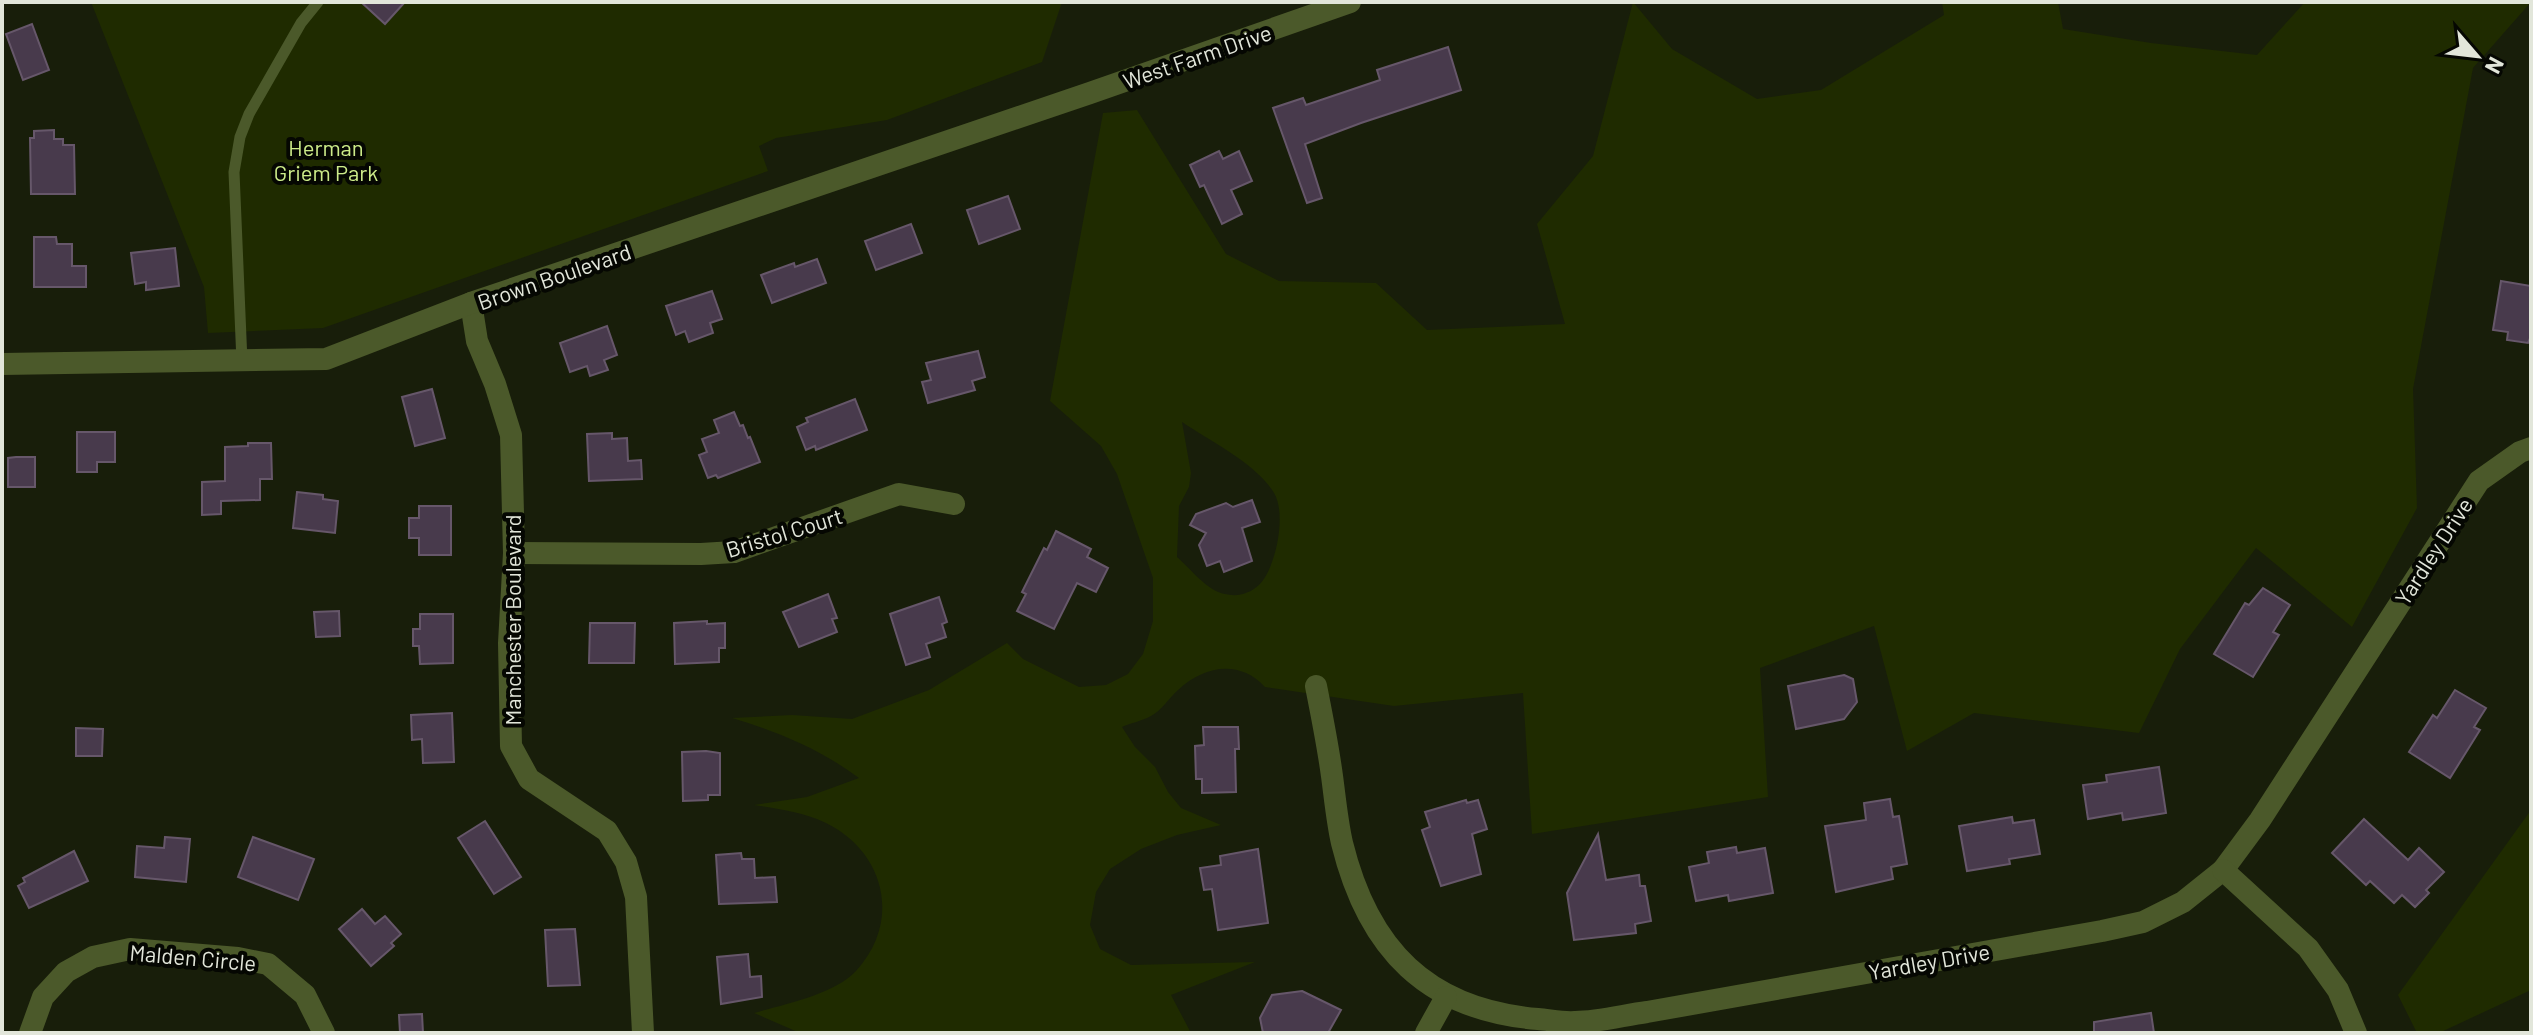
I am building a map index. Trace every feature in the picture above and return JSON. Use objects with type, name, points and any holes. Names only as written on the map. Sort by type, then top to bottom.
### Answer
[{"type":"street","name":"West Farm Drive","points":[[1090,93],[1350,2]]},
{"type":"street","name":"Brown Boulevard","points":[[2,364],[326,359],[471,303],[1090,93]]},
{"type":"street","name":"Manchester Boulevard","points":[[471,303],[477,341],[511,435],[514,553],[509,643],[511,746],[529,779],[607,831],[626,862],[636,897],[643,1033]]},
{"type":"street","name":"Yardley Drive","points":[[1316,686],[1342,842],[1360,897],[1388,946],[1415,975],[1446,997],[1511,1017],[1575,1022],[1647,1012],[2143,922],[2183,902],[2223,870],[2260,820],[2479,481],[2520,452],[2531,448]]},
{"type":"street","name":"Bristol Court","points":[[514,553],[734,552],[899,494],[954,504]]},
{"type":"street","points":[[2223,870],[2308,948],[2338,990],[2356,1033]]},
{"type":"street","name":"Malden Circle","points":[[30,1033],[43,997],[66,972],[93,957],[130,949],[238,958],[268,964],[305,995],[324,1033]]},
{"type":"street","points":[[1426,1033],[1446,997]]},
{"type":"lane","points":[[242,362],[234,172],[240,137],[249,114],[301,23],[318,2]]},
{"type":"green space","name":"Herman Griem Park","points":[[91,2],[1062,2],[1042,62],[887,120],[776,138],[759,146],[768,171],[323,328],[208,333],[204,287]]},
{"type":"green space","points":[[1633,2],[1672,49],[1757,99],[1821,90],[1944,15],[1942,2],[2058,2],[2063,29],[2257,55],[2305,2],[2531,2],[2473,68],[2413,389],[2417,508],[2352,627],[2256,548],[2180,649],[2139,733],[1974,713],[1907,751],[1874,626],[1760,668],[1768,797],[1532,834],[1523,693],[1394,706],[1265,687],[1255,678],[1233,669],[1210,671],[1188,682],[1155,714],[1122,727],[1135,747],[1155,767],[1168,792],[1181,808],[1221,825],[1177,835],[1141,849],[1110,869],[1096,892],[1090,925],[1100,949],[1131,965],[1255,962],[1171,995],[1191,1033],[800,1033],[754,1013],[808,998],[835,986],[856,971],[879,931],[882,910],[874,869],[862,851],[846,836],[808,816],[754,805],[807,797],[859,778],[798,742],[732,718],[792,715],[852,719],[929,690],[1007,643],[1023,659],[1079,687],[1106,685],[1128,674],[1143,654],[1153,621],[1153,578],[1117,474],[1101,446],[1050,401],[1103,113],[1137,110],[1226,254],[1279,281],[1376,283],[1427,330],[1565,324],[1537,224],[1593,156]],"holes":[[[1182,422],[1256,472],[1278,502],[1280,514],[1275,554],[1265,577],[1251,591],[1229,595],[1218,592],[1177,557],[1179,506],[1189,487],[1191,473]]]},
{"type":"green space","points":[[2531,810],[2531,990],[2439,1033],[2417,1033],[2398,995]]},
{"type":"building","points":[[361,2],[405,2],[385,24]]},
{"type":"building","points":[[32,24],[49,70],[23,80],[6,34]]},
{"type":"building","points":[[1448,47],[1461,90],[1305,144],[1322,198],[1307,203],[1273,108],[1303,98],[1306,105],[1380,80],[1377,70]]},
{"type":"building","points":[[54,130],[54,139],[63,139],[63,145],[74,145],[75,194],[31,194],[30,138],[34,138],[34,131]]},
{"type":"building","points":[[1219,151],[1223,159],[1239,151],[1252,181],[1231,190],[1242,214],[1222,224],[1204,185],[1200,187],[1190,165]]},
{"type":"building","points":[[1008,196],[1020,229],[979,244],[967,210]]},
{"type":"building","points":[[911,224],[922,253],[876,270],[865,241]]},
{"type":"building","points":[[34,237],[56,237],[57,244],[72,244],[72,266],[86,266],[86,287],[34,287]]},
{"type":"building","points":[[175,248],[179,286],[146,290],[146,282],[135,284],[131,253]]},
{"type":"building","points":[[817,259],[826,283],[772,303],[761,275],[794,263],[795,267]]},
{"type":"building","points":[[2501,281],[2531,286],[2531,336],[2528,343],[2507,340],[2508,332],[2493,330]]},
{"type":"building","points":[[712,291],[722,319],[710,323],[713,333],[689,342],[685,331],[676,335],[666,306]]},
{"type":"building","points":[[607,326],[617,355],[604,360],[608,370],[590,376],[587,366],[570,372],[560,343]]},
{"type":"building","points":[[978,351],[985,377],[972,381],[975,390],[928,403],[922,382],[931,380],[926,363]]},
{"type":"building","points":[[432,389],[445,438],[415,446],[402,397]]},
{"type":"building","points":[[855,399],[867,430],[816,450],[815,446],[806,450],[797,427],[808,422],[806,418]]},
{"type":"building","points":[[734,412],[740,426],[743,425],[750,437],[760,462],[718,478],[716,475],[708,478],[699,455],[707,452],[702,439],[719,433],[714,420]]},
{"type":"building","points":[[77,432],[115,432],[115,462],[97,462],[97,472],[77,472]]},
{"type":"building","points":[[612,433],[612,439],[627,438],[628,461],[641,460],[642,479],[589,481],[587,434]]},
{"type":"building","points":[[248,443],[271,443],[272,479],[260,479],[260,500],[221,501],[221,514],[202,515],[202,482],[225,481],[225,447],[248,446]]},
{"type":"building","points":[[35,457],[35,487],[8,487],[8,458]]},
{"type":"building","points":[[297,492],[323,495],[323,499],[338,501],[335,533],[293,528]]},
{"type":"building","points":[[1252,500],[1260,522],[1242,528],[1252,561],[1224,572],[1220,561],[1207,566],[1199,545],[1206,533],[1190,525],[1196,514],[1226,503],[1233,507]]},
{"type":"building","points":[[419,506],[451,506],[451,555],[419,555],[419,538],[409,538],[409,518],[419,518]]},
{"type":"building","points":[[1056,531],[1091,549],[1087,557],[1108,568],[1096,592],[1077,583],[1054,629],[1017,611],[1026,594],[1022,592]]},
{"type":"building","points":[[2263,588],[2290,605],[2273,632],[2279,635],[2253,677],[2214,654],[2245,603],[2249,605]]},
{"type":"building","points":[[828,594],[837,618],[832,619],[837,632],[799,647],[783,612]]},
{"type":"building","points":[[939,597],[947,622],[942,624],[946,637],[926,644],[930,657],[906,665],[890,614]]},
{"type":"building","points":[[339,611],[340,636],[316,637],[314,612]]},
{"type":"building","points":[[420,614],[453,614],[453,663],[420,664],[419,646],[413,646],[413,629],[420,629]]},
{"type":"building","points":[[707,621],[707,624],[725,623],[725,648],[719,648],[719,662],[675,664],[674,623]]},
{"type":"building","points":[[590,623],[635,623],[634,663],[589,663]]},
{"type":"building","points":[[1844,675],[1853,679],[1857,702],[1844,719],[1796,729],[1788,686]]},
{"type":"building","points":[[2455,690],[2486,708],[2474,727],[2480,730],[2450,778],[2409,752],[2433,715],[2437,718]]},
{"type":"building","points":[[452,713],[454,762],[423,763],[422,739],[412,740],[411,715]]},
{"type":"building","points":[[1203,727],[1238,727],[1236,792],[1202,793],[1202,779],[1196,779],[1195,746],[1204,745]]},
{"type":"building","points":[[76,728],[103,729],[102,756],[76,756]]},
{"type":"building","points":[[682,752],[720,753],[720,795],[708,795],[708,800],[683,801]]},
{"type":"building","points":[[2159,767],[2166,813],[2123,820],[2122,813],[2088,819],[2083,785],[2107,782],[2106,775]]},
{"type":"building","points":[[1890,799],[1893,817],[1899,816],[1907,864],[1891,867],[1893,879],[1836,892],[1825,826],[1866,820],[1864,803]]},
{"type":"building","points":[[1466,800],[1467,803],[1478,800],[1487,829],[1472,834],[1481,874],[1441,886],[1422,830],[1430,827],[1425,812]]},
{"type":"building","points":[[2012,817],[2013,823],[2034,820],[2040,854],[2009,859],[2010,864],[1967,871],[1959,826]]},
{"type":"building","points":[[2364,819],[2408,860],[2419,848],[2444,872],[2415,907],[2402,895],[2394,903],[2370,881],[2366,885],[2332,853]]},
{"type":"building","points":[[485,821],[521,877],[494,894],[458,838]]},
{"type":"building","points":[[1598,834],[1606,880],[1639,875],[1640,886],[1645,886],[1651,921],[1635,924],[1636,933],[1574,940],[1567,893]]},
{"type":"building","points":[[165,837],[190,839],[186,882],[135,877],[137,846],[164,848]]},
{"type":"building","points":[[253,837],[314,859],[298,900],[238,877]]},
{"type":"building","points":[[1736,847],[1737,853],[1765,848],[1773,893],[1729,901],[1728,895],[1696,901],[1689,867],[1709,863],[1707,852]]},
{"type":"building","points":[[1258,849],[1268,923],[1218,930],[1212,889],[1204,890],[1200,868],[1221,865],[1220,856]]},
{"type":"building","points":[[74,851],[88,881],[29,908],[18,886],[25,882],[23,878]]},
{"type":"building","points":[[741,853],[742,859],[754,859],[755,878],[775,877],[777,902],[719,904],[716,855]]},
{"type":"building","points":[[362,909],[375,924],[385,916],[401,934],[391,943],[394,946],[371,966],[339,929]]},
{"type":"building","points":[[575,929],[580,985],[548,986],[545,930]]},
{"type":"building","points":[[748,954],[750,977],[761,976],[762,997],[721,1004],[717,957]]},
{"type":"building","points":[[1302,991],[1341,1010],[1328,1033],[1263,1033],[1260,1018],[1272,995]]},
{"type":"building","points":[[2151,1013],[2154,1033],[2094,1033],[2094,1022]]},
{"type":"building","points":[[422,1014],[423,1033],[400,1033],[399,1015]]}]
